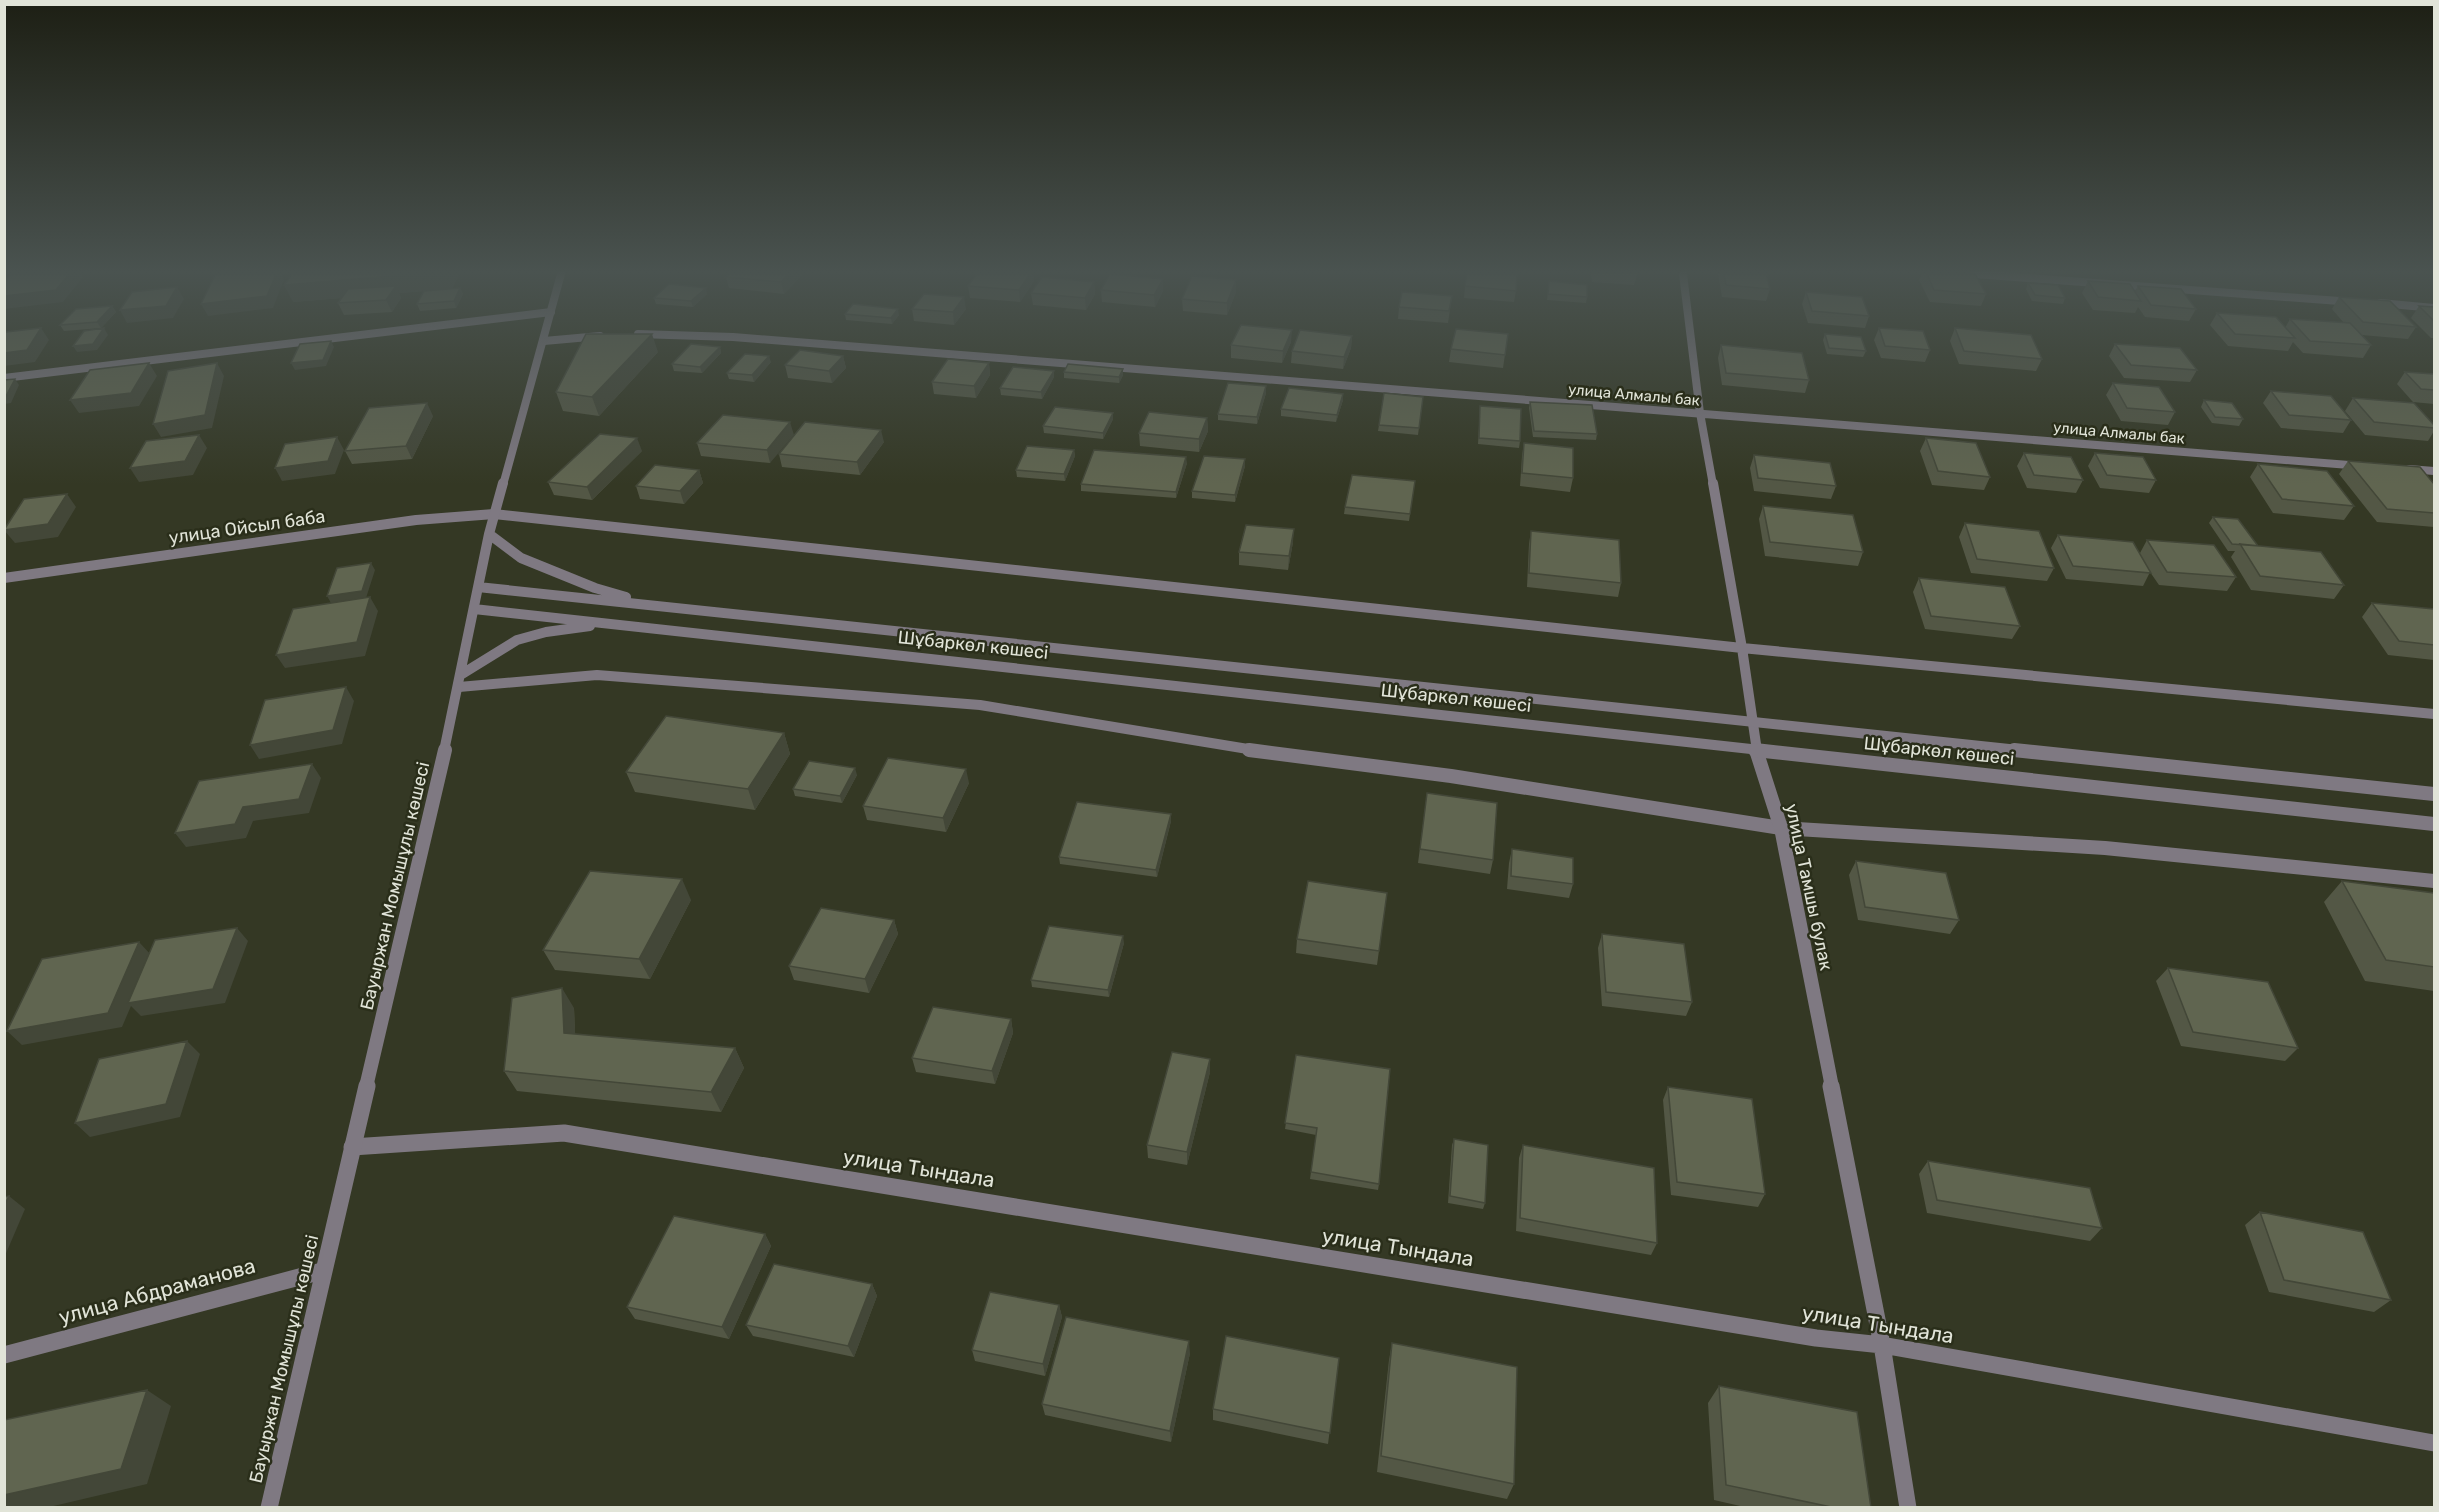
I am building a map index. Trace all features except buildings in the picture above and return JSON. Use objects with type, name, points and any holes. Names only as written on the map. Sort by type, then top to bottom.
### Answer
[{"type":"street","points":[[4,378],[281,345]]},
{"type":"street","name":"Бауыржан Момышұлы көшесі","points":[[268,1508],[460,680],[489,534],[543,345]]},
{"type":"street","name":"улица Алмалы бак","points":[[829,345],[2375,467]]},
{"type":"street","name":"улица Тамшы булак","points":[[1692,345],[1701,413],[1742,648],[1756,749],[1781,828],[1882,1346],[1908,1508]]},
{"type":"street","points":[[2399,469],[2434,471]]},
{"type":"street","points":[[494,514],[1742,648],[2434,714]]},
{"type":"street","name":"улица Ойсыл баба","points":[[4,578],[416,520],[494,514]]},
{"type":"street","points":[[489,534],[521,558],[556,573],[594,588],[658,606]]},
{"type":"street","name":"Шұбаркөл көшесі","points":[[477,587],[2434,794]]},
{"type":"street","name":"Шұбаркөл көшесі","points":[[474,609],[2434,824]]},
{"type":"street","points":[[460,680],[517,640],[546,632],[610,624]]},
{"type":"street","points":[[460,680],[597,675],[981,705],[1214,745],[1451,776],[1781,828],[2105,848],[2434,881]]},
{"type":"street","name":"улица Тындала","points":[[352,1147],[564,1132],[1816,1338],[1882,1346],[2434,1443]]},
{"type":"street","name":"улица Абдраманова","points":[[4,1355],[322,1271]]}]
